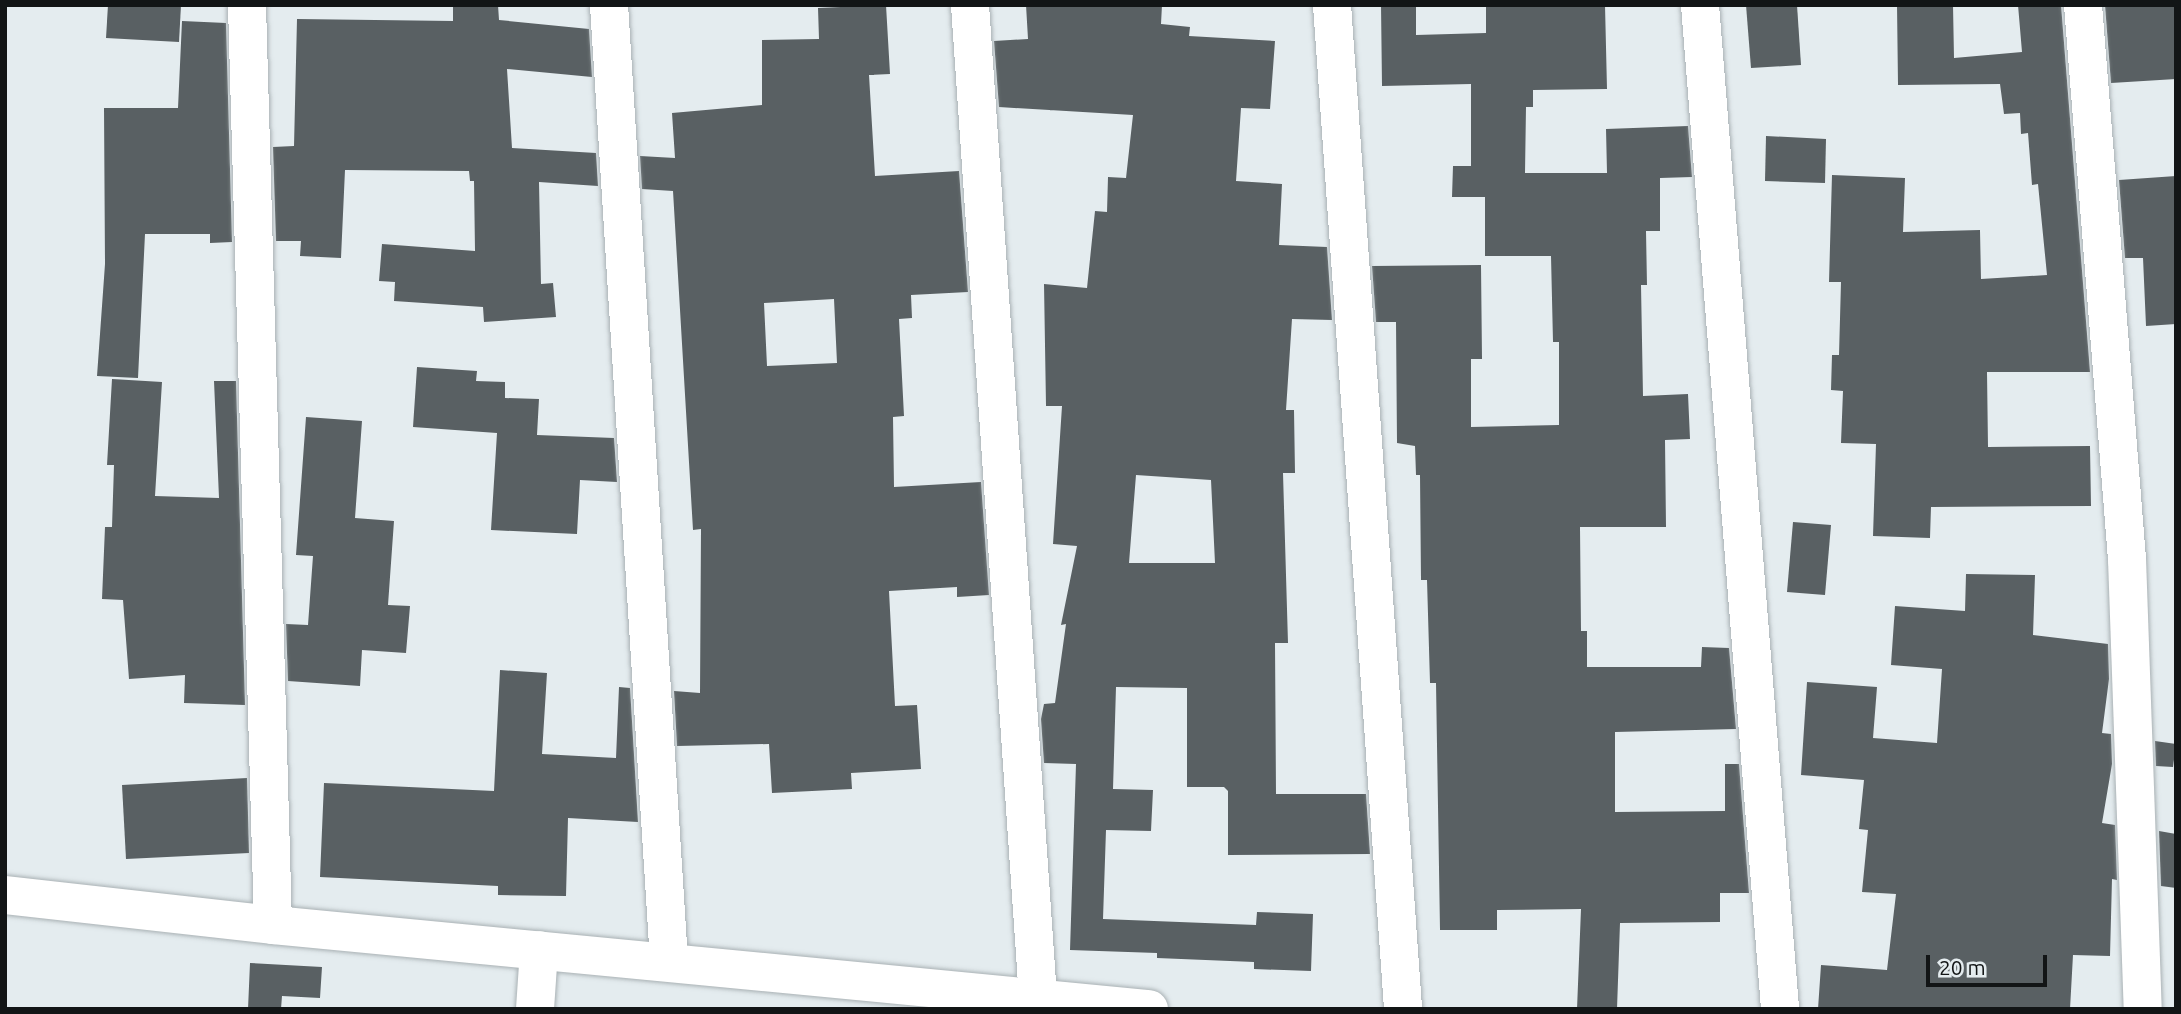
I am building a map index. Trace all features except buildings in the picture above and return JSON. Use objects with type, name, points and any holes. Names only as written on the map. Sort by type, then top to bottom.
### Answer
[{"type":"street","points":[[247,5],[273,925]]},
{"type":"street","points":[[609,5],[669,962]]},
{"type":"street","points":[[970,5],[1038,997]]},
{"type":"street","points":[[1332,5],[1404,1009]]},
{"type":"street","points":[[1700,5],[1780,1009]]},
{"type":"street","points":[[2082,5],[2127,559],[2143,1009]]},
{"type":"street","points":[[5,895],[273,925],[669,962],[927,999],[1038,997],[1149,1009]]},
{"type":"street","points":[[535,1009],[539,950]]}]
